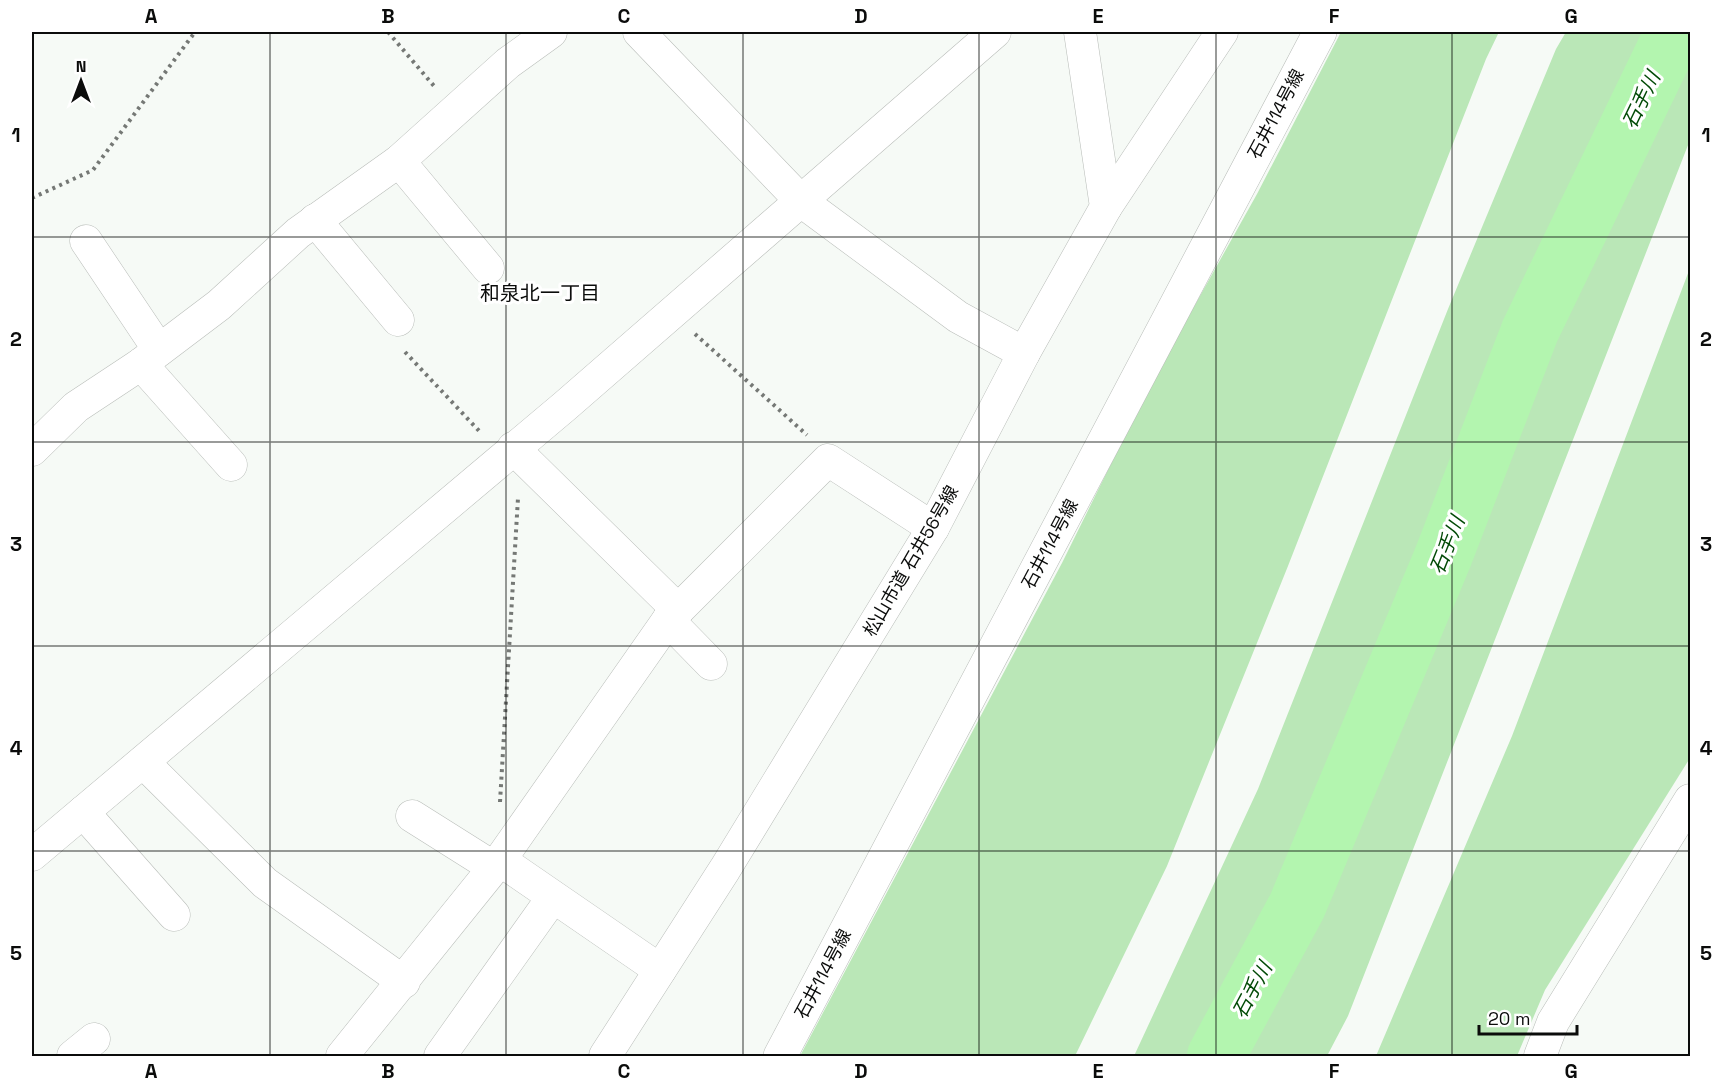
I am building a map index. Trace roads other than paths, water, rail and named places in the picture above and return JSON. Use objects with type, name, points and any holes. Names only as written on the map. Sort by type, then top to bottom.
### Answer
[{"type":"street","points":[[32,450],[76,407],[150,357],[219,305],[315,220],[399,161],[508,63],[551,32]]},
{"type":"street","points":[[639,32],[801,201],[958,317],[1024,354]]},
{"type":"street","points":[[32,855],[512,453],[995,32]]},
{"type":"street","points":[[1080,32],[1106,207]]},
{"type":"street","name":"松山市道 石井56号線","points":[[605,1056],[725,869],[933,528],[1024,354],[1106,207],[1222,32]]},
{"type":"street","name":"石井114号線","points":[[780,1056],[1320,32]]},
{"type":"street","points":[[399,161],[488,268]]},
{"type":"street","points":[[315,220],[398,320]]},
{"type":"street","points":[[86,241],[150,357],[231,465]]},
{"type":"street","points":[[512,453],[673,615],[711,664]]},
{"type":"street","points":[[342,1056],[404,982],[496,864],[673,615],[828,460],[933,528]]},
{"type":"street","points":[[143,762],[265,883],[404,982]]},
{"type":"street","points":[[1540,1056],[1554,1022],[1690,800]]},
{"type":"street","points":[[83,812],[174,915]]},
{"type":"street","points":[[412,816],[553,897],[660,970]]},
{"type":"street","points":[[440,1056],[553,897]]},
{"type":"waterway","name":"石手川","points":[[1216,1056],[1297,906],[1443,557],[1530,331],[1674,32]]},
{"type":"district","name":"和泉北一丁目","points":[[540,293]]}]
